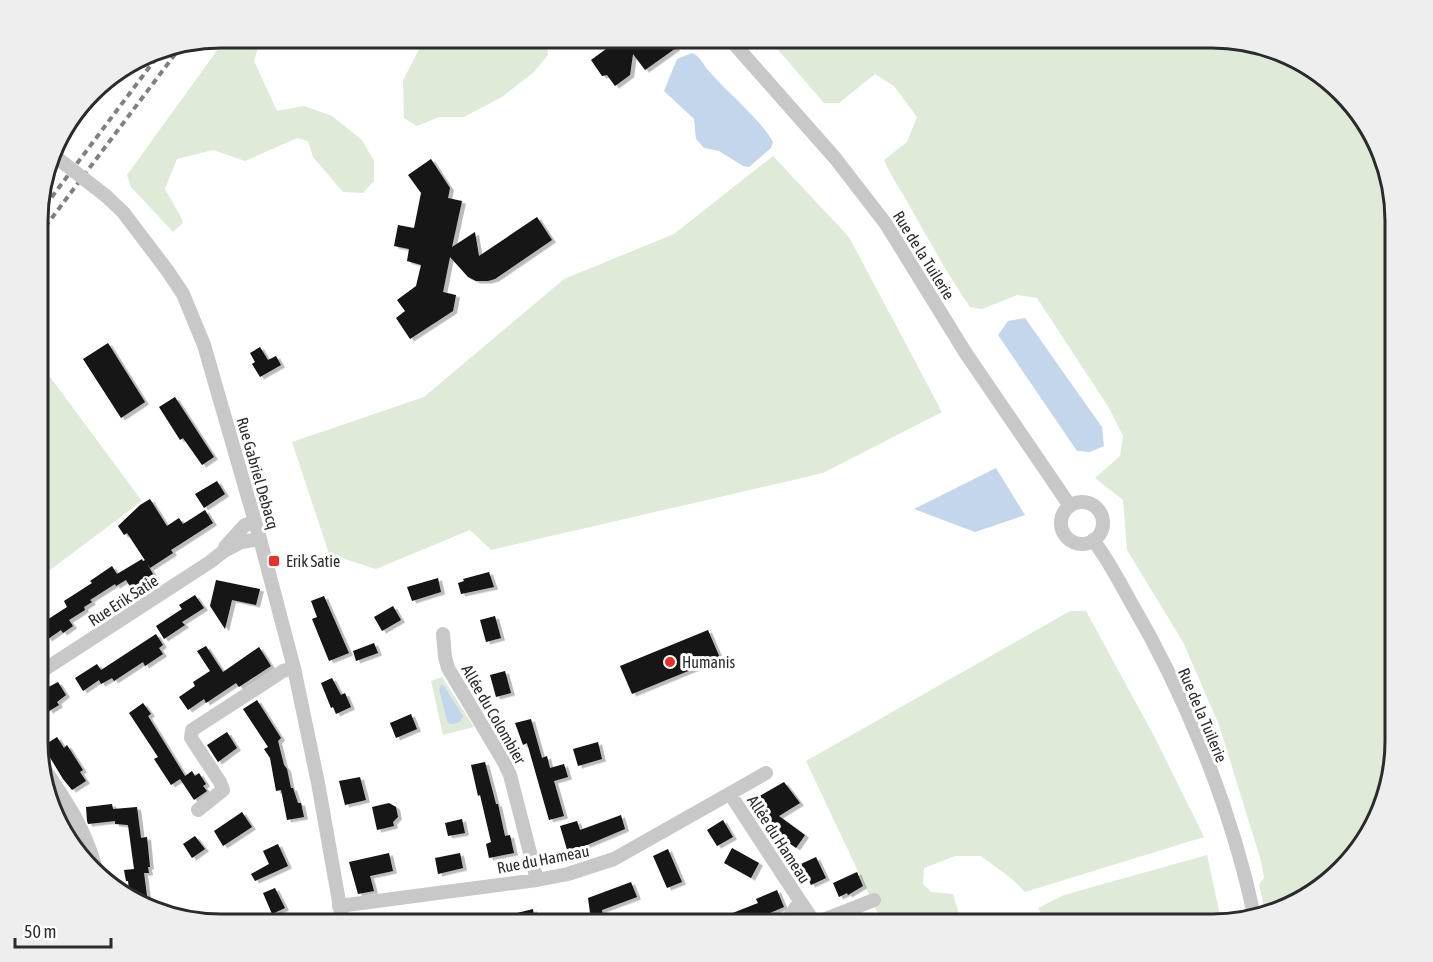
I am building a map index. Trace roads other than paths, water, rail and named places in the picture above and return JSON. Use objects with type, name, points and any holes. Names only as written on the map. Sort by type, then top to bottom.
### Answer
[{"type":"street","name":"Rue de la Tuilerie","points":[[738,48],[835,158],[886,224],[965,352],[1070,506]]},
{"type":"street","name":"Rue Gabriel Debacq","points":[[60,160],[106,196],[123,212],[146,241],[183,294],[204,345],[260,538],[294,668],[318,783],[341,914]]},
{"type":"street","points":[[1082,503],[1094,507],[1099,512],[1102,524],[1094,540],[1082,544],[1066,537],[1061,521],[1070,506],[1082,503]]},
{"type":"street","name":"Rue Erik Satie","points":[[224,551],[226,545],[245,525],[255,522]]},
{"type":"street","name":"Rue Erik Satie","points":[[48,667],[224,551],[241,542],[260,538]]},
{"type":"street","name":"Rue de la Tuilerie","points":[[1094,540],[1162,659],[1199,742],[1234,837],[1252,909]]},
{"type":"street","name":"Allée du Colombier","points":[[443,634],[448,668],[510,775],[537,880]]},
{"type":"street","points":[[198,810],[223,790],[191,738],[192,730],[283,671],[294,668]]},
{"type":"street","name":"Rue du Hameau","points":[[339,906],[568,874],[614,859],[766,773]]},
{"type":"street","points":[[53,783],[82,827],[92,855]]},
{"type":"street","name":"Allée du Hameau","points":[[730,794],[809,914]]},
{"type":"street","name":"Allée du Hameau","points":[[839,914],[874,900]]},
{"type":"street","name":"Allée du Hameau","points":[[792,914],[800,901]]},
{"type":"water","points":[[692,53],[751,114],[773,142],[771,148],[749,167],[743,166],[719,151],[704,148],[696,139],[694,119],[664,91],[677,59]]},
{"type":"water","points":[[1025,318],[1102,427],[1104,446],[1090,452],[1077,451],[998,335],[1008,321]]},
{"type":"water","points":[[996,468],[1025,515],[975,532],[914,509]]},
{"type":"water","points":[[441,685],[444,686],[463,716],[458,723],[450,724],[447,721],[439,689]]},
{"type":"railway","points":[[48,223],[175,54]]},
{"type":"railway","points":[[49,201],[153,63]]},
{"type":"place","name":"Erik Satie","points":[[274,561]]},
{"type":"place","name":"Humanis","points":[[670,662]]}]
